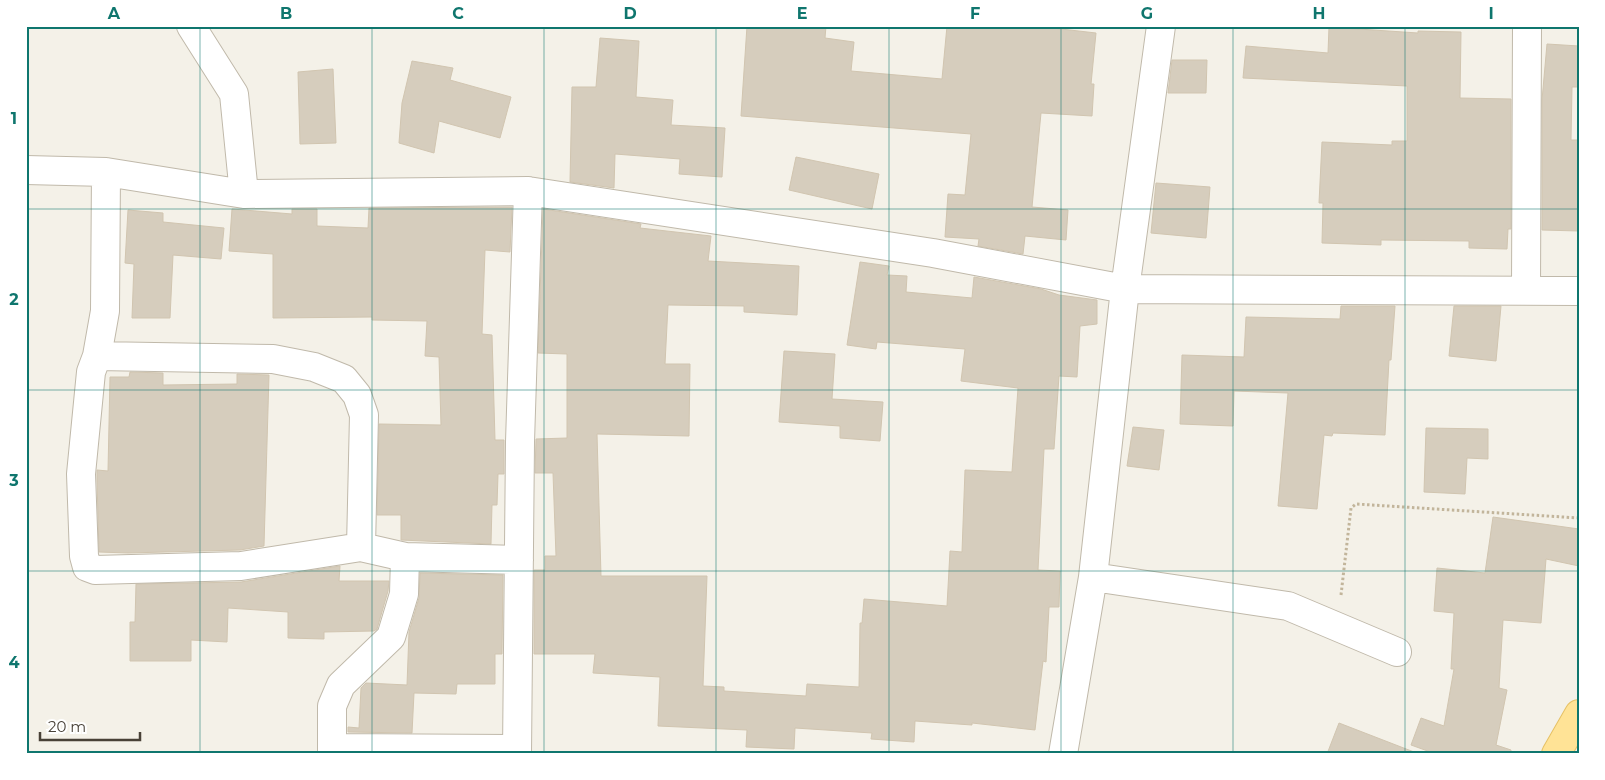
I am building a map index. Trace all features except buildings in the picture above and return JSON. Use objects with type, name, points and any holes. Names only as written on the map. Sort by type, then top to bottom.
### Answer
[{"type":"main road","points":[[1556,754],[1579,714]]},
{"type":"street","points":[[191,26],[234,94],[244,194]]},
{"type":"street","points":[[1063,754],[1094,577],[1125,290],[1161,26]]},
{"type":"street","points":[[1526,26],[1526,290]]},
{"type":"street","points":[[26,170],[106,172],[244,194],[528,190],[933,253],[1125,290],[1579,291]]},
{"type":"street","points":[[106,172],[105,311],[97,356],[91,372],[81,474],[84,556],[87,567],[95,570],[241,566],[361,547],[405,557],[519,560]]},
{"type":"street","points":[[405,557],[404,594],[391,638],[341,685],[332,706],[332,751],[517,751],[520,442],[528,190]]},
{"type":"street","points":[[97,356],[273,359],[314,367],[344,379],[357,395],[364,415],[361,547]]},
{"type":"street","points":[[1094,577],[1288,606],[1397,652]]},
{"type":"path","points":[[1337,628],[1351,508],[1356,504],[1579,518]]}]
